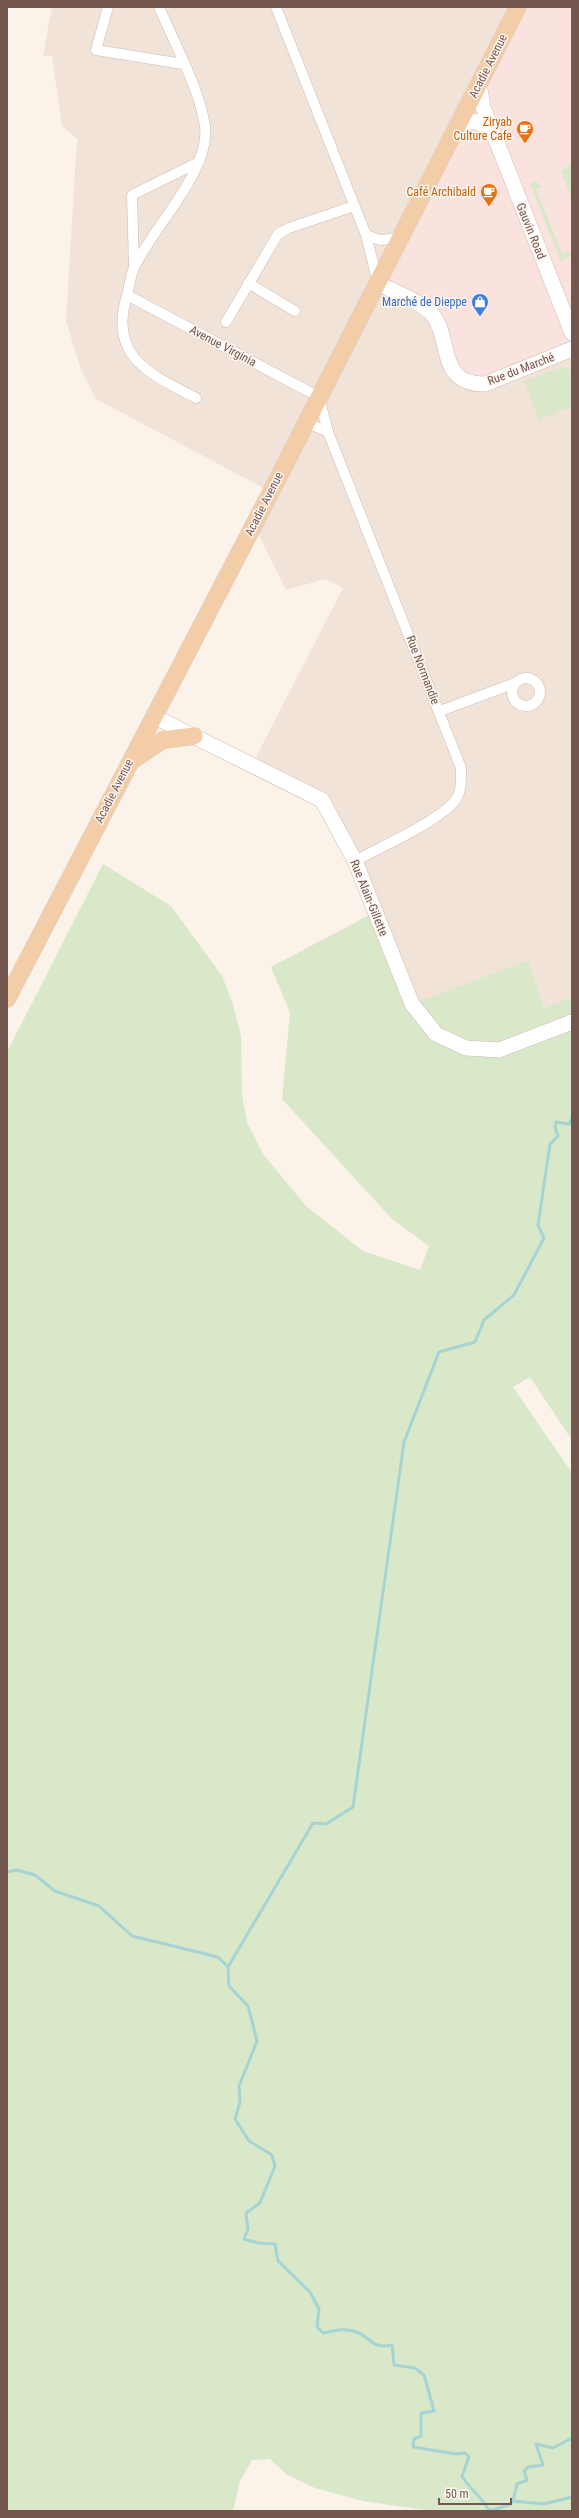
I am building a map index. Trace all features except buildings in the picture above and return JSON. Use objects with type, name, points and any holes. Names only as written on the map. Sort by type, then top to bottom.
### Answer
[{"type":"main road","name":"Acadie Avenue","points":[[7,999],[129,762],[268,498],[302,427],[378,283],[456,126],[518,7]]},
{"type":"main road","points":[[129,762],[163,740],[194,736]]},
{"type":"street","points":[[108,7],[96,50],[183,64]]},
{"type":"street","points":[[134,267],[199,162],[205,144],[205,126],[198,97],[159,7]]},
{"type":"street","points":[[276,7],[366,235],[378,283]]},
{"type":"street","name":"Gauvin Road","points":[[479,83],[482,107],[572,333]]},
{"type":"street","points":[[456,126],[474,121],[491,129]]},
{"type":"street","points":[[196,398],[150,374],[135,357],[125,340],[120,324],[134,267],[132,196],[199,162]]},
{"type":"street","name":"Avenue Virginia","points":[[226,322],[278,234],[289,228],[354,206]]},
{"type":"street","points":[[366,235],[380,240],[400,238]]},
{"type":"street","name":"Rue du Marché","points":[[378,283],[429,312],[436,322],[450,363],[457,376],[471,384],[485,384],[572,349]]},
{"type":"street","points":[[248,284],[295,311]]},
{"type":"street","name":"Avenue Virginia","points":[[127,294],[319,397]]},
{"type":"street","name":"Rue Normandie","points":[[319,397],[328,432],[440,711],[461,768],[461,787],[454,802],[432,819],[355,861]]},
{"type":"street","points":[[302,427],[312,425],[328,432]]},
{"type":"street","points":[[440,711],[515,683]]},
{"type":"street","name":"Rue Alain-Gillette","points":[[153,716],[322,800],[355,861],[412,1004],[436,1034],[466,1048],[499,1050],[572,1022]]},
{"type":"shaded area","points":[[52,7],[518,7],[572,349],[572,997],[544,1008],[528,960],[412,1004],[322,800],[252,765],[343,588],[325,579],[286,590],[254,525],[271,492],[96,399],[81,370],[66,321],[77,139],[62,126],[52,56],[43,56]]},
{"type":"shaded area","points":[[518,7],[572,7],[572,349],[490,382],[457,376],[436,322],[378,283]]},
{"type":"green space","points":[[572,164],[572,199],[561,171]]},
{"type":"green space","points":[[536,181],[541,187],[536,189],[562,253],[571,252],[568,258],[561,261],[530,184]]},
{"type":"green space","points":[[561,367],[572,370],[572,409],[564,409],[539,420],[524,381]]},
{"type":"green space","points":[[103,864],[171,906],[222,976],[232,1001],[241,1036],[242,1095],[247,1122],[263,1154],[306,1206],[363,1251],[420,1270],[429,1246],[392,1219],[282,1099],[290,1013],[271,967],[375,912],[412,1004],[528,960],[544,1008],[572,997],[572,1440],[530,1377],[513,1387],[572,1473],[572,2511],[432,2511],[363,2501],[315,2488],[286,2474],[270,2459],[252,2460],[240,2481],[233,2511],[7,2511],[7,1052]]},
{"type":"waterway","points":[[489,2511],[483,2501],[462,2476],[469,2457],[465,2453],[456,2454],[413,2447],[414,2439],[421,2436],[421,2413],[434,2411],[424,2375],[415,2368],[394,2365],[392,2345],[385,2346],[375,2344],[359,2333],[348,2330],[323,2333],[317,2327],[319,2309],[310,2292],[278,2261],[275,2244],[258,2243],[244,2239],[248,2229],[246,2213],[260,2203],[275,2166],[272,2155],[249,2141],[235,2119],[240,2102],[239,2086],[257,2041],[248,2006],[229,1986],[228,1967],[313,1823],[326,1824],[353,1807],[404,1442],[439,1352],[475,1342],[484,1320],[514,1295],[544,1238],[538,1225],[550,1144],[558,1136],[555,1127],[556,1122],[569,1124],[572,1118]]},
{"type":"waterway","points":[[7,1872],[17,1870],[35,1875],[55,1891],[99,1906],[132,1936],[218,1957],[228,1967]]},
{"type":"waterway","points":[[489,2511],[509,2505],[513,2501],[517,2484],[527,2480],[524,2471],[528,2467],[543,2465],[536,2444],[553,2448],[572,2438]]},
{"type":"waterway","points":[[513,2501],[544,2504],[572,2497]]},
{"type":"place","name":"Ziryab Culture Cafe","points":[[525,144]]},
{"type":"place","name":"Café Archibald","points":[[489,207]]},
{"type":"place","name":"Marché de Dieppe","points":[[480,317]]}]
